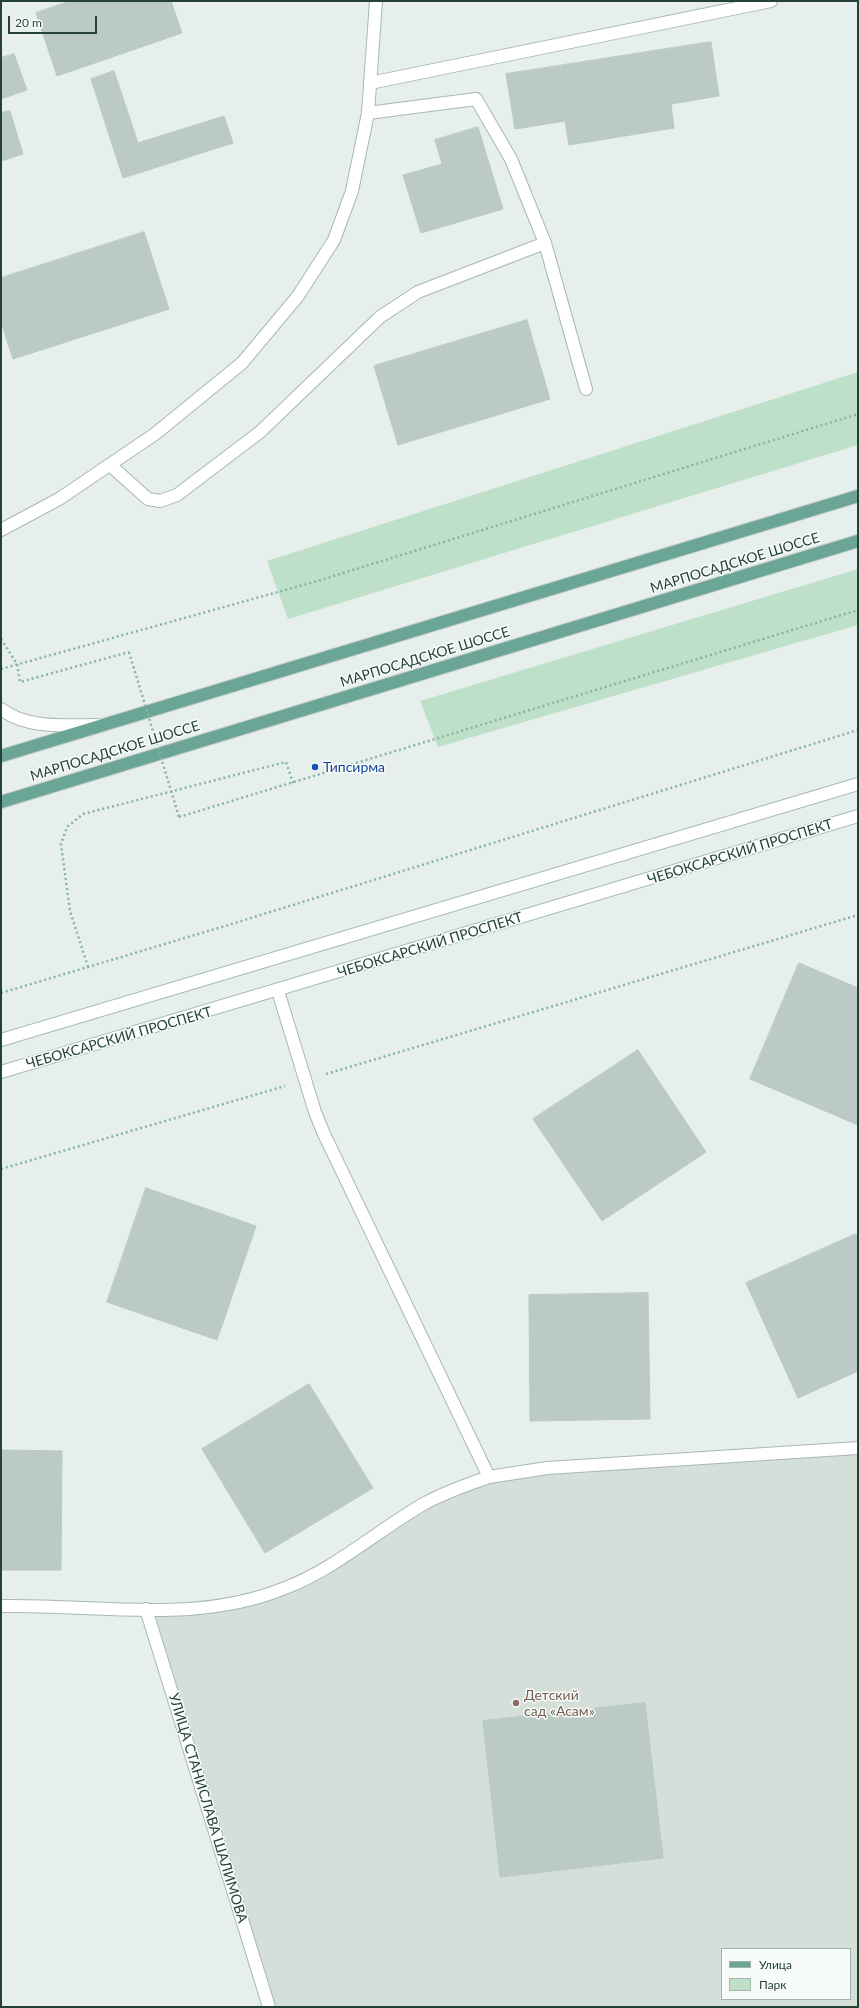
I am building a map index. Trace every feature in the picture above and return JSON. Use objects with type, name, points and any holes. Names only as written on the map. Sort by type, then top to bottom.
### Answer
[{"type":"main road","name":"МАРПОСАДСКОЕ ШОССЕ","points":[[1,756],[858,496]]},
{"type":"main road","name":"МАРПОСАДСКОЕ ШОССЕ","points":[[1,802],[858,541]]},
{"type":"street","points":[[1,530],[58,499],[155,434],[242,363],[298,296],[334,240],[352,191],[368,113],[376,1]]},
{"type":"street","points":[[370,83],[771,1]]},
{"type":"street","points":[[368,113],[476,99],[512,159],[545,243],[586,388]]},
{"type":"street","points":[[110,465],[148,499],[160,502],[177,495],[260,432],[380,318],[418,292],[545,243]]},
{"type":"street","points":[[1,709],[11,717],[46,725],[102,726]]},
{"type":"street","points":[[1,1040],[858,784]]},
{"type":"street","name":"ЧЕБОКСАРСКИЙ ПРОСПЕКТ","points":[[1,1072],[278,991],[858,816]]},
{"type":"street","points":[[278,991],[315,1112],[324,1134],[489,1477]]},
{"type":"street","points":[[1,1606],[170,1610],[227,1605],[285,1588],[319,1573],[427,1502],[448,1492],[489,1477],[547,1468],[858,1448]]},
{"type":"street","name":"УЛИЦА СТАНИСЛАВА ШАЛИМОВА","points":[[146,1609],[269,2007]]},
{"type":"path","points":[[1,669],[314,582],[858,414]]},
{"type":"path","points":[[1,639],[17,664],[20,682],[129,652],[179,817],[858,610]]},
{"type":"path","points":[[1,993],[858,730]]},
{"type":"path","points":[[88,967],[70,910],[61,844],[67,827],[83,814],[286,762],[293,783]]},
{"type":"path","points":[[321,1076],[858,915]]},
{"type":"path","points":[[1,1169],[289,1085]]},
{"type":"shaded area","name":"Детский сад «Асам»","points":[[858,1448],[858,2007],[269,2007],[146,1609],[200,1608],[285,1589],[406,1515],[489,1477]]},
{"type":"green space","points":[[858,372],[858,445],[288,619],[267,561]]},
{"type":"green space","points":[[858,569],[858,625],[438,747],[420,701]]},
{"type":"building","points":[[70,1],[171,1],[182,33],[57,76],[36,13]]},
{"type":"building","points":[[711,42],[719,96],[671,104],[674,128],[569,145],[565,121],[515,129],[506,74]]},
{"type":"building","points":[[14,54],[27,90],[1,99],[1,58]]},
{"type":"building","points":[[114,71],[138,143],[224,116],[233,143],[123,178],[91,79]]},
{"type":"building","points":[[10,111],[23,154],[1,161],[1,113]]},
{"type":"building","points":[[478,127],[503,209],[421,233],[403,175],[442,164],[435,140]]},
{"type":"building","points":[[144,232],[169,309],[13,359],[1,322],[1,278]]},
{"type":"building","points":[[527,320],[550,399],[398,445],[374,366]]},
{"type":"building","points":[[799,963],[858,988],[858,1125],[750,1079]]},
{"type":"building","points":[[638,1050],[706,1152],[602,1221],[533,1119]]},
{"type":"building","points":[[146,1188],[256,1226],[217,1340],[107,1302]]},
{"type":"building","points":[[856,1234],[858,1238],[858,1371],[798,1398],[746,1283]]},
{"type":"building","points":[[648,1293],[650,1419],[530,1421],[529,1295]]},
{"type":"building","points":[[309,1384],[373,1488],[265,1553],[202,1449]]},
{"type":"building","points":[[1,1450],[62,1451],[61,1570],[1,1570]]},
{"type":"building","points":[[645,1703],[663,1858],[500,1877],[483,1721]]},
{"type":"place","name":"Типсирма","points":[[315,767]]},
{"type":"place","name":"Детский сад «Асам»","points":[[516,1703]]}]
